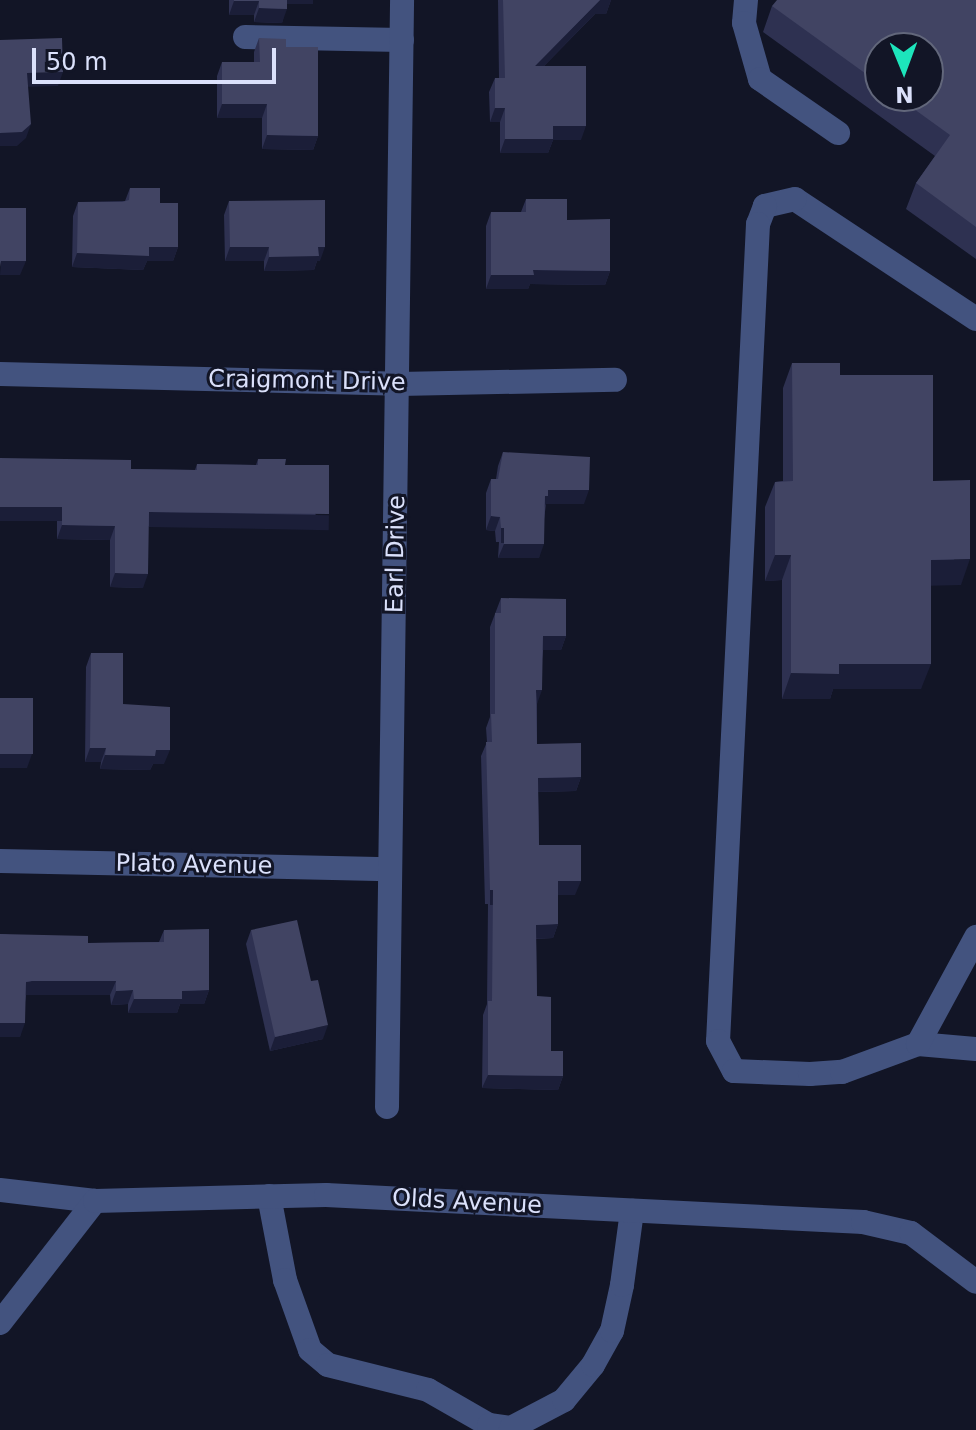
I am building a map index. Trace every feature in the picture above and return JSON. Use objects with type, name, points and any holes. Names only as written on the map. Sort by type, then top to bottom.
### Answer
[{"type":"street","name":"Earl Drive","points":[[387,1107],[402,0]]},
{"type":"street","points":[[746,0],[744,23],[760,79],[838,133]]},
{"type":"street","points":[[245,37],[402,40]]},
{"type":"street","points":[[976,319],[795,199],[765,206],[758,224],[718,1041],[734,1071],[810,1074],[842,1072],[918,1044],[976,1049]]},
{"type":"street","name":"Craigmont Drive","points":[[0,374],[399,384],[615,380]]},
{"type":"street","name":"Plato Avenue","points":[[0,861],[389,869]]},
{"type":"street","points":[[918,1044],[976,937]]},
{"type":"street","name":"Olds Avenue","points":[[0,1190],[95,1201],[326,1195],[863,1222],[911,1233],[976,1282]]},
{"type":"street","points":[[269,1196],[285,1280],[310,1350],[328,1365],[428,1390],[489,1425],[511,1428],[564,1400],[593,1365],[612,1331],[632,1211]]},
{"type":"street","points":[[0,1323],[95,1201]]},
{"type":"building","points":[[234,0],[287,0],[287,9],[259,8],[259,1]]},
{"type":"building","points":[[503,0],[600,0],[535,66],[586,66],[586,126],[553,126],[553,139],[505,139],[505,108],[495,108],[495,78],[505,78]]},
{"type":"building","points":[[777,0],[976,0],[976,227],[916,183],[950,135],[918,112],[944,112],[944,32],[864,32],[864,72],[772,6]]},
{"type":"building","points":[[62,38],[63,72],[27,73],[31,124],[22,132],[0,133],[0,40]]},
{"type":"building","points":[[259,38],[286,39],[286,47],[318,47],[318,136],[267,135],[267,104],[222,104],[222,62],[260,62]]},
{"type":"building","points":[[130,188],[160,188],[160,203],[178,203],[178,247],[149,247],[149,256],[77,253],[78,202],[122,202],[129,200]]},
{"type":"building","points":[[526,199],[567,199],[567,220],[610,219],[610,271],[533,270],[534,275],[491,275],[491,212],[526,212]]},
{"type":"building","points":[[325,200],[325,247],[318,247],[319,256],[269,257],[269,247],[230,247],[229,201]]},
{"type":"building","points":[[0,208],[26,208],[26,261],[1,261],[0,267]]},
{"type":"building","points":[[792,363],[840,363],[840,375],[933,375],[933,481],[970,480],[970,559],[931,560],[931,664],[839,664],[839,674],[791,673],[791,555],[775,555],[775,482],[793,481]]},
{"type":"building","points":[[503,452],[590,457],[589,490],[548,490],[548,496],[545,496],[544,544],[504,544],[500,517],[491,516],[491,479],[498,479]]},
{"type":"building","points":[[0,458],[131,460],[131,469],[197,470],[197,464],[258,465],[258,459],[286,459],[285,465],[329,465],[329,514],[149,512],[148,574],[115,573],[115,526],[62,525],[62,507],[0,507]]},
{"type":"building","points":[[501,598],[566,599],[566,636],[543,636],[542,690],[536,690],[537,744],[581,743],[581,777],[538,778],[539,845],[581,845],[581,881],[558,881],[558,924],[536,925],[537,996],[551,997],[551,1051],[563,1051],[563,1076],[488,1075],[493,890],[490,890],[486,742],[492,742],[491,714],[495,714],[495,613],[501,613]]},
{"type":"building","points":[[91,653],[123,653],[123,704],[170,707],[170,750],[156,750],[155,756],[105,755],[106,748],[90,748]]},
{"type":"building","points":[[0,698],[33,698],[33,754],[0,754]]},
{"type":"building","points":[[297,920],[311,981],[318,980],[328,1025],[275,1037],[251,930]]},
{"type":"building","points":[[209,929],[209,990],[182,991],[182,999],[134,999],[133,990],[116,991],[116,981],[32,981],[26,982],[25,1023],[0,1023],[0,934],[88,936],[88,943],[164,942],[164,930]]}]
